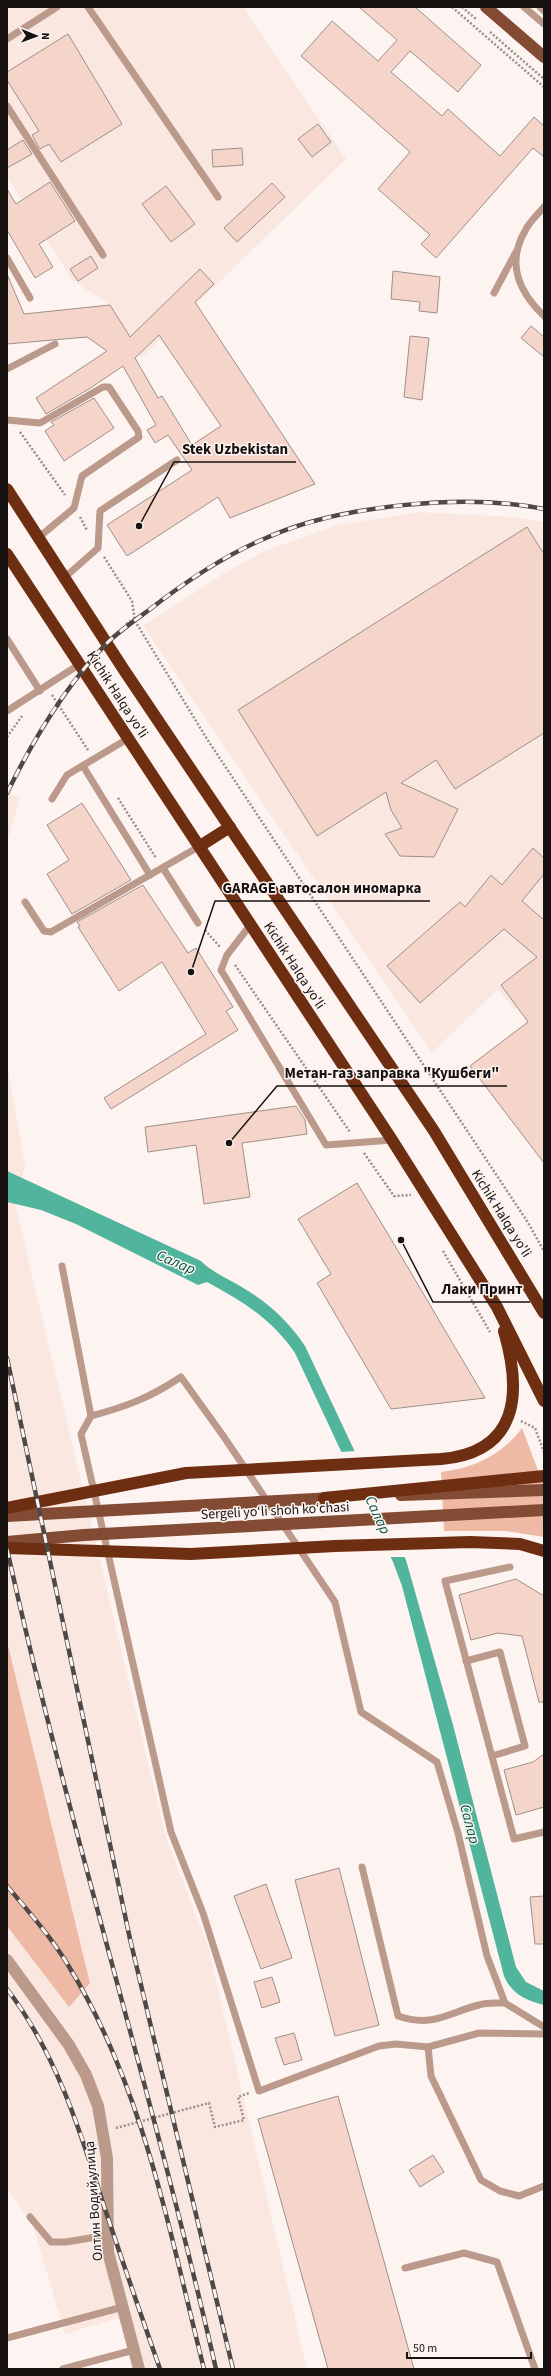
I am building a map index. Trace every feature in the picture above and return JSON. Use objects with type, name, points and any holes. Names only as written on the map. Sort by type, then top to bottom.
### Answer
[{"type":"highway","name":"Kichik Halqa yo'li","points":[[7,489],[64,578],[434,1131],[544,1313]]},
{"type":"highway","name":"Kichik Halqa yo'li","points":[[7,554],[392,1140],[497,1306],[544,1401]]},
{"type":"highway","points":[[200,846],[230,827]]},
{"type":"highway","points":[[7,1508],[186,1473],[441,1459],[461,1456],[486,1446],[497,1436],[510,1416],[514,1392],[513,1365],[497,1306]]},
{"type":"highway","points":[[324,1498],[544,1476]]},
{"type":"highway","points":[[7,1548],[191,1554],[444,1542],[503,1542],[524,1545],[544,1551]]},
{"type":"main road","points":[[486,7],[544,57]]},
{"type":"main road","name":"Sergeli yo‘li shoh ko‘chasi","points":[[7,1516],[324,1498],[544,1490]]},
{"type":"main road","name":"Sergeli yo‘li shoh ko‘chasi","points":[[7,1542],[84,1535],[544,1510]]},
{"type":"street","name":"Олтин Водий улица","points":[[7,1960],[69,2045],[79,2063],[98,2106],[104,2132],[107,2158],[108,2252],[139,2369]]},
{"type":"lane","points":[[7,39],[57,7]]},
{"type":"lane","points":[[88,7],[218,197]]},
{"type":"lane","points":[[524,7],[544,24]]},
{"type":"lane","points":[[540,7],[544,10]]},
{"type":"lane","points":[[7,106],[103,255]]},
{"type":"lane","points":[[494,293],[517,250],[525,230],[544,206]]},
{"type":"lane","points":[[517,250],[517,279],[536,309],[544,316]]},
{"type":"lane","points":[[7,258],[30,298]]},
{"type":"lane","points":[[7,369],[55,344]]},
{"type":"lane","points":[[9,420],[40,423],[103,387],[109,386],[138,431],[139,437],[82,476],[74,508],[38,538]]},
{"type":"lane","points":[[64,578],[98,548],[100,511],[177,460]]},
{"type":"lane","points":[[7,639],[40,691]]},
{"type":"lane","points":[[7,711],[47,687],[80,664]]},
{"type":"lane","points":[[52,798],[67,775],[129,738]]},
{"type":"lane","points":[[83,766],[150,875]]},
{"type":"lane","points":[[25,902],[44,932],[51,932],[200,846]]},
{"type":"lane","points":[[163,868],[198,923]]},
{"type":"lane","points":[[251,924],[227,955],[221,970],[326,1145],[392,1140]]},
{"type":"lane","points":[[62,1266],[91,1416],[81,1434],[171,1832],[204,1913],[259,2091],[379,2046],[396,2044],[428,2047],[480,2032],[544,2034]]},
{"type":"lane","points":[[91,1416],[129,1405],[160,1390],[181,1377],[224,1437],[335,1602],[362,1712],[437,1762],[458,1833],[487,1956],[505,2003]]},
{"type":"lane","points":[[510,1567],[445,1581],[514,1839],[544,1832]]},
{"type":"lane","points":[[466,1661],[500,1652],[525,1746],[492,1756]]},
{"type":"lane","points":[[362,1867],[398,2016],[413,2021],[428,2022],[481,2004],[505,2003],[544,2027]]},
{"type":"lane","points":[[428,2047],[431,2076],[481,2180],[500,2191],[520,2196],[544,2186]]},
{"type":"lane","points":[[30,2217],[51,2242],[66,2242],[108,2235]]},
{"type":"lane","points":[[405,2268],[464,2252],[497,2262],[535,2369]]},
{"type":"lane","points":[[7,2338],[123,2307]]},
{"type":"lane","points":[[64,2369],[134,2350]]},
{"type":"path","points":[[452,7],[544,87]]},
{"type":"path","points":[[462,7],[480,22]]},
{"type":"path","points":[[486,28],[544,79]]},
{"type":"path","points":[[9,420],[74,508],[132,600],[135,618],[206,740],[527,1221],[544,1251]]},
{"type":"path","points":[[126,624],[135,618]]},
{"type":"path","points":[[47,687],[94,759]]},
{"type":"path","points":[[114,791],[163,868]]},
{"type":"path","points":[[198,923],[227,955],[394,1196],[411,1195],[415,1202]]},
{"type":"path","points":[[442,1249],[493,1337]]},
{"type":"path","points":[[510,1416],[535,1428],[544,1452]]},
{"type":"path","points":[[104,2132],[209,2103],[216,2127],[244,2120],[238,2096],[259,2091]]},
{"type":"shaded area","points":[[7,7],[243,7],[346,159],[141,358],[110,305],[72,280],[7,176]]},
{"type":"shaded area","points":[[418,512],[514,517],[544,522],[544,1001],[537,991],[514,1009],[498,989],[432,1053],[143,626],[223,574],[264,551],[338,525]]},
{"type":"shaded area","points":[[7,792],[20,798],[7,843]]},
{"type":"shaded area","points":[[7,1062],[25,1165],[16,1208],[166,1838],[208,1946],[307,2369],[146,2369],[128,2315],[65,2334],[33,2226],[7,2188],[7,1926],[23,1946],[90,1982],[7,1641]]},
{"type":"shaded area","points":[[522,1428],[544,1486],[544,1537],[506,1531],[444,1531],[441,1472],[465,1467],[486,1459],[506,1446]]},
{"type":"shaded area","points":[[7,1641],[90,1983],[69,2007],[7,1926]]},
{"type":"water","name":"Салар","points":[[7,1171],[201,1261],[206,1266],[239,1285],[271,1307],[286,1321],[305,1346],[406,1560],[453,1725],[516,1967],[526,1982],[544,1991],[544,2005],[525,1999],[515,1992],[504,1976],[402,1586],[393,1562],[295,1353],[276,1330],[256,1312],[207,1282],[198,1285],[76,1224],[41,1210],[7,1202]]},
{"type":"pier","points":[[356,1451],[407,1557],[389,1557],[339,1452]]},
{"type":"building","points":[[359,7],[415,7],[481,65],[458,92],[410,51],[391,72],[442,116],[448,109],[500,156],[534,117],[544,126],[544,157],[533,148],[436,258],[421,244],[430,235],[378,189],[410,152],[301,56],[332,21],[378,61],[397,40]]},
{"type":"building","points":[[68,34],[122,124],[61,162],[49,144],[40,149],[32,135],[39,131],[7,80],[7,72]]},
{"type":"building","points":[[318,124],[331,142],[312,157],[298,139]]},
{"type":"building","points":[[23,140],[32,154],[7,168],[7,150]]},
{"type":"building","points":[[242,148],[243,165],[213,167],[212,150]]},
{"type":"building","points":[[50,182],[75,221],[39,244],[53,267],[35,278],[7,230],[7,189],[16,204]]},
{"type":"building","points":[[272,183],[285,197],[237,242],[224,228]]},
{"type":"building","points":[[166,186],[195,224],[171,242],[142,204]]},
{"type":"building","points":[[91,256],[98,268],[78,281],[70,269]]},
{"type":"building","points":[[200,269],[214,284],[195,302],[315,484],[230,518],[218,497],[127,556],[107,525],[192,470],[168,435],[155,443],[147,430],[156,425],[123,366],[89,389],[46,414],[36,398],[107,351],[87,337],[7,344],[7,274],[24,314],[110,305],[130,337]],"holes":[[[159,335],[221,426],[192,445],[162,396],[158,398],[135,358]]]},
{"type":"building","points":[[393,271],[440,277],[437,313],[419,311],[420,302],[391,299]]},
{"type":"building","points":[[531,326],[544,337],[544,357],[521,338]]},
{"type":"building","points":[[410,336],[429,338],[422,400],[404,397]]},
{"type":"building","points":[[94,398],[114,428],[64,461],[45,431],[54,425],[51,422]]},
{"type":"building","points":[[527,527],[544,554],[544,733],[455,789],[436,760],[401,783],[458,809],[434,857],[400,856],[385,834],[402,828],[391,810],[386,792],[317,836],[238,710]]},
{"type":"building","points":[[82,803],[131,880],[72,914],[47,874],[69,860],[47,825]]},
{"type":"building","points":[[533,848],[544,858],[544,874],[522,901],[544,920],[544,1163],[470,1066],[528,1022],[501,985],[537,957],[504,929],[420,1003],[387,966],[460,902],[465,907],[491,875],[502,885]]},
{"type":"building","points":[[143,885],[188,953],[196,948],[233,1007],[226,1011],[238,1030],[111,1109],[104,1098],[206,1034],[162,962],[119,991],[78,927],[80,926],[77,922]]},
{"type":"building","points":[[296,1106],[305,1120],[307,1134],[242,1143],[250,1197],[204,1204],[196,1145],[148,1152],[145,1127]]},
{"type":"building","points":[[357,1183],[485,1398],[391,1409],[317,1283],[331,1274],[298,1219]]},
{"type":"building","points":[[516,1579],[544,1596],[544,1702],[539,1702],[522,1636],[498,1633],[471,1640],[459,1595]]},
{"type":"building","points":[[544,1754],[544,1807],[516,1815],[504,1770],[533,1762]]},
{"type":"building","points":[[339,1868],[379,2025],[335,2036],[295,1880]]},
{"type":"building","points":[[266,1884],[292,1958],[261,1969],[234,1896]]},
{"type":"building","points":[[544,1896],[544,1944],[535,1944],[530,1897]]},
{"type":"building","points":[[272,1977],[280,2002],[262,2008],[254,1982]]},
{"type":"building","points":[[294,2033],[302,2060],[284,2065],[275,2038]]},
{"type":"building","points":[[338,2096],[414,2369],[328,2369],[258,2119]]},
{"type":"building","points":[[433,2155],[444,2172],[420,2187],[409,2170]]},
{"type":"railway","points":[[7,793],[50,715],[76,679],[105,645],[176,589],[220,561],[250,545],[296,527],[329,517],[403,505],[441,502],[478,502],[513,504],[544,509]]},
{"type":"railway","points":[[7,1358],[130,1939],[233,2369]]},
{"type":"railway","points":[[7,1549],[57,1755],[165,2164],[216,2369]]},
{"type":"railway","points":[[7,1886],[47,1935],[68,1965],[94,2012],[116,2061],[135,2110],[166,2213],[204,2369]]},
{"type":"railway","points":[[7,1989],[39,2039],[65,2093],[86,2149],[160,2369]]},
{"type":"place","name":"Stek Uzbekistan","points":[[139,526]]},
{"type":"place","name":"GARAGE автосалон иномарка","points":[[191,972]]},
{"type":"place","name":"Метан-газ заправка \"Кушбеги\"","points":[[229,1143]]},
{"type":"place","name":"Лаки Принт","points":[[401,1240]]}]
